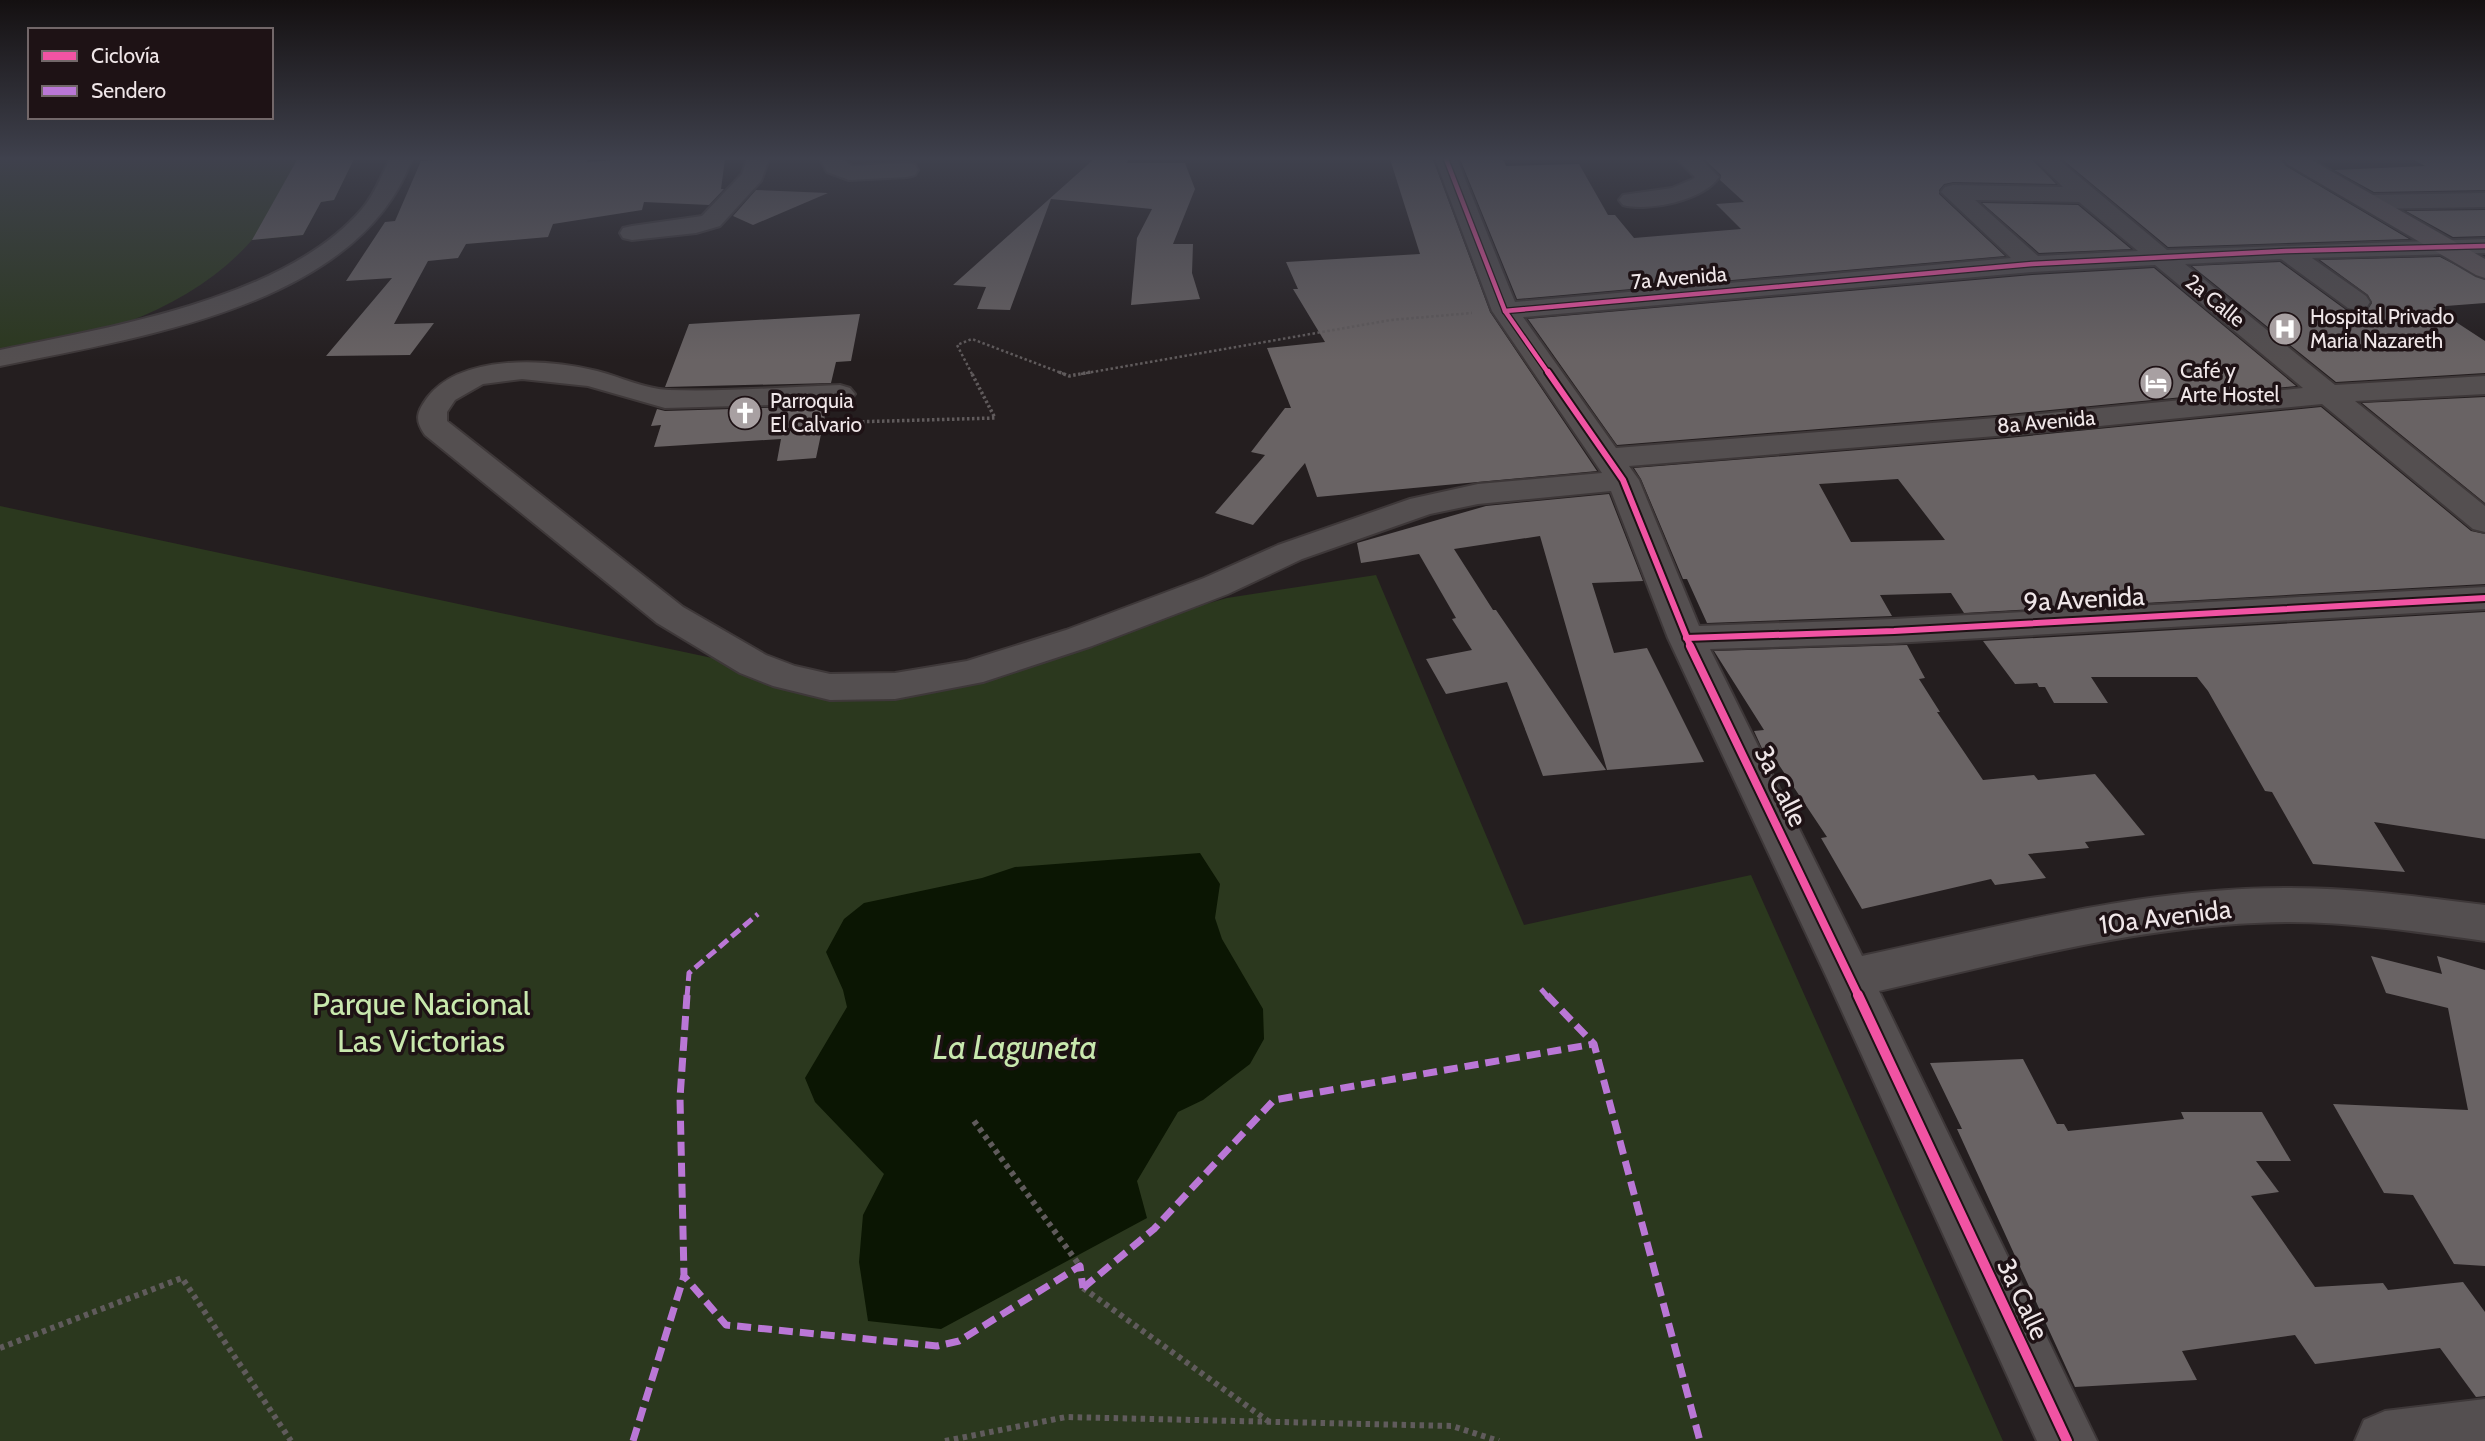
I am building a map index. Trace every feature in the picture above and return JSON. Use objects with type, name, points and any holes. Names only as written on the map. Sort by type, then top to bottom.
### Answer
[{"type":"main road","points":[[2411,226],[2485,270]]},
{"type":"street","points":[[0,358],[195,311],[278,279],[314,260],[359,226]]},
{"type":"street","points":[[632,233],[694,226]]},
{"type":"street","name":"3a Calle","points":[[1466,226],[1491,312],[1615,469],[1686,638],[1850,978],[2067,1441]]},
{"type":"street","points":[[1991,226],[2032,264]]},
{"type":"street","name":"2a Calle","points":[[2123,226],[2485,522]]},
{"type":"street","name":"7a Avenida","points":[[1491,312],[2032,264],[2287,251],[2485,246]]},
{"type":"street","points":[[2287,251],[2357,302]]},
{"type":"street","name":"8a Avenida","points":[[844,408],[665,399],[590,378],[522,370],[473,378],[445,394],[432,412],[432,421],[436,429],[670,615],[753,664],[786,677],[830,687],[895,686],[970,673],[1079,638],[1216,586],[1290,552],[1420,506],[1478,494],[1615,469],[2008,426],[2330,394],[2485,385]]},
{"type":"street","name":"9a Avenida","points":[[1686,638],[1894,631],[2485,598]]},
{"type":"street","name":"10a Avenida","points":[[1850,978],[2126,918],[2204,909],[2288,905],[2358,907],[2485,923]]},
{"type":"street","points":[[2385,1441],[2485,1428]]},
{"type":"path","points":[[844,408],[995,418],[957,345],[972,339],[1069,376],[1391,320],[1491,312]]},
{"type":"path","points":[[974,1121],[1080,1266]]},
{"type":"path","points":[[0,1348],[182,1278],[291,1441]]},
{"type":"path","points":[[1083,1288],[1269,1421]]},
{"type":"path","points":[[945,1441],[1066,1417],[1452,1426],[1499,1441]]},
{"type":"green space","points":[[0,226],[308,226],[303,235],[252,240],[227,265],[198,286],[136,319],[69,341],[0,359]]},
{"type":"green space","name":"Parque Nacional Las Victorias","points":[[0,506],[829,683],[957,674],[1227,598],[1376,575],[1524,925],[1751,875],[2003,1441],[0,1441]]},
{"type":"water","name":"La Laguneta","points":[[1200,853],[1220,884],[1215,918],[1222,939],[1263,1009],[1264,1039],[1250,1064],[1203,1100],[1178,1112],[1137,1181],[1147,1218],[941,1329],[868,1321],[859,1262],[863,1215],[884,1174],[815,1102],[805,1078],[847,1007],[843,990],[826,952],[844,919],[864,903],[982,878],[1015,867]]},
{"type":"building","points":[[260,226],[308,226],[303,235],[252,240]]},
{"type":"building","points":[[382,226],[552,226],[548,237],[466,244],[458,258],[428,261],[394,324],[434,323],[410,355],[326,356],[392,278],[346,281]]},
{"type":"building","points":[[1019,226],[1041,226],[1010,310],[977,309],[986,287],[953,285]]},
{"type":"building","points":[[1143,226],[1180,226],[1173,244],[1193,244],[1192,273],[1200,299],[1131,305],[1137,238]]},
{"type":"building","points":[[1411,226],[1458,226],[1490,312],[1597,471],[1317,497],[1305,463],[1253,525],[1215,513],[1265,455],[1251,452],[1285,408],[1291,408],[1267,348],[1325,342],[1293,289],[1298,289],[1286,262],[1420,254]]},
{"type":"building","points":[[1487,226],[1624,226],[1634,238],[1741,229],[1738,226],[1973,226],[2005,256],[1517,299]]},
{"type":"building","points":[[2009,226],[2104,226],[2131,249],[2039,253]]},
{"type":"building","points":[[2143,226],[2388,226],[2409,239],[2168,247]]},
{"type":"building","points":[[2434,226],[2485,226],[2485,236],[2453,237]]},
{"type":"building","points":[[2440,257],[2485,280],[2485,303],[2433,307],[2485,341],[2485,373],[2336,382],[2192,266],[2280,262],[2346,310],[2358,313],[2367,311],[2372,303],[2368,295],[2320,260]]},
{"type":"building","points":[[2154,268],[2296,386],[2008,414],[1617,445],[1528,319],[2032,275]]},
{"type":"building","points":[[860,314],[851,361],[836,362],[831,383],[665,387],[689,324]]},
{"type":"building","points":[[2485,397],[2485,503],[2362,403]]},
{"type":"building","name":"Parroquia El Calvario","points":[[827,406],[816,458],[777,461],[781,439],[654,447],[661,425],[651,426],[657,409],[665,411]]},
{"type":"building","points":[[2321,407],[2471,531],[2485,534],[2485,584],[1964,613],[1951,593],[1880,595],[1892,616],[1707,623],[1687,579],[1683,579],[1634,468],[2008,438]],"holes":[[[1898,479],[1945,540],[1851,542],[1819,484]]]},
{"type":"building","points":[[1609,494],[1643,581],[1592,583],[1614,653],[1647,648],[1704,762],[1607,770],[1540,536],[1454,549],[1493,610],[1496,610],[1606,770],[1543,776],[1507,682],[1446,694],[1426,659],[1472,650],[1452,619],[1456,618],[1419,554],[1361,563],[1357,543],[1486,506]]},
{"type":"building","points":[[2485,612],[2485,839],[2374,822],[2405,872],[2313,864],[2272,792],[2265,791],[2208,691],[2197,677],[2091,677],[2108,703],[2054,703],[2045,687],[2039,687],[2037,683],[2015,684],[1983,641]]},
{"type":"building","points":[[1907,645],[1925,678],[1919,679],[1940,712],[1937,712],[1983,780],[2034,775],[2038,780],[2095,774],[2145,835],[2085,842],[2089,848],[2028,854],[2046,878],[1995,885],[1991,879],[1862,909],[1821,838],[1827,837],[1777,762],[1770,763],[1766,757],[1754,731],[1764,730],[1714,651]]},
{"type":"building","points":[[2371,956],[2442,974],[2437,956],[2485,970],[2485,1266],[2454,1264],[2413,1195],[2384,1193],[2333,1104],[2468,1110],[2448,1008],[2386,993]]},
{"type":"building","points":[[2023,1059],[2057,1124],[2064,1124],[2068,1131],[2184,1119],[2181,1112],[2262,1112],[2291,1161],[2256,1161],[2279,1192],[2251,1196],[2315,1287],[2383,1283],[2388,1290],[2463,1282],[2485,1312],[2485,1396],[2476,1397],[2440,1348],[2315,1364],[2295,1335],[2182,1351],[2197,1380],[2075,1387],[1957,1129],[1962,1129],[1930,1063]]},
{"type":"marked path","points":[[758,914],[689,973],[680,1098],[684,1276],[726,1325],[937,1346],[959,1341],[1080,1266],[1083,1288]]},
{"type":"marked path","points":[[1541,989],[1594,1044],[1700,1441]]},
{"type":"marked path","points":[[1083,1288],[1154,1229],[1274,1100],[1594,1044]]},
{"type":"marked path","points":[[633,1441],[684,1276]]},
{"type":"cycle path","points":[[1472,226],[1505,311],[1623,480],[1686,638],[1850,978],[2067,1441]]},
{"type":"cycle path","points":[[1505,311],[2032,264],[2286,251],[2485,246]]},
{"type":"cycle path","points":[[1686,638],[1894,631],[2485,598]]},
{"type":"place","name":"Hospital Privado Maria Nazareth","points":[[2285,329]]},
{"type":"place","name":"Café y Arte Hostel","points":[[2156,383]]},
{"type":"place","name":"Parroquia El Calvario","points":[[745,413]]}]
